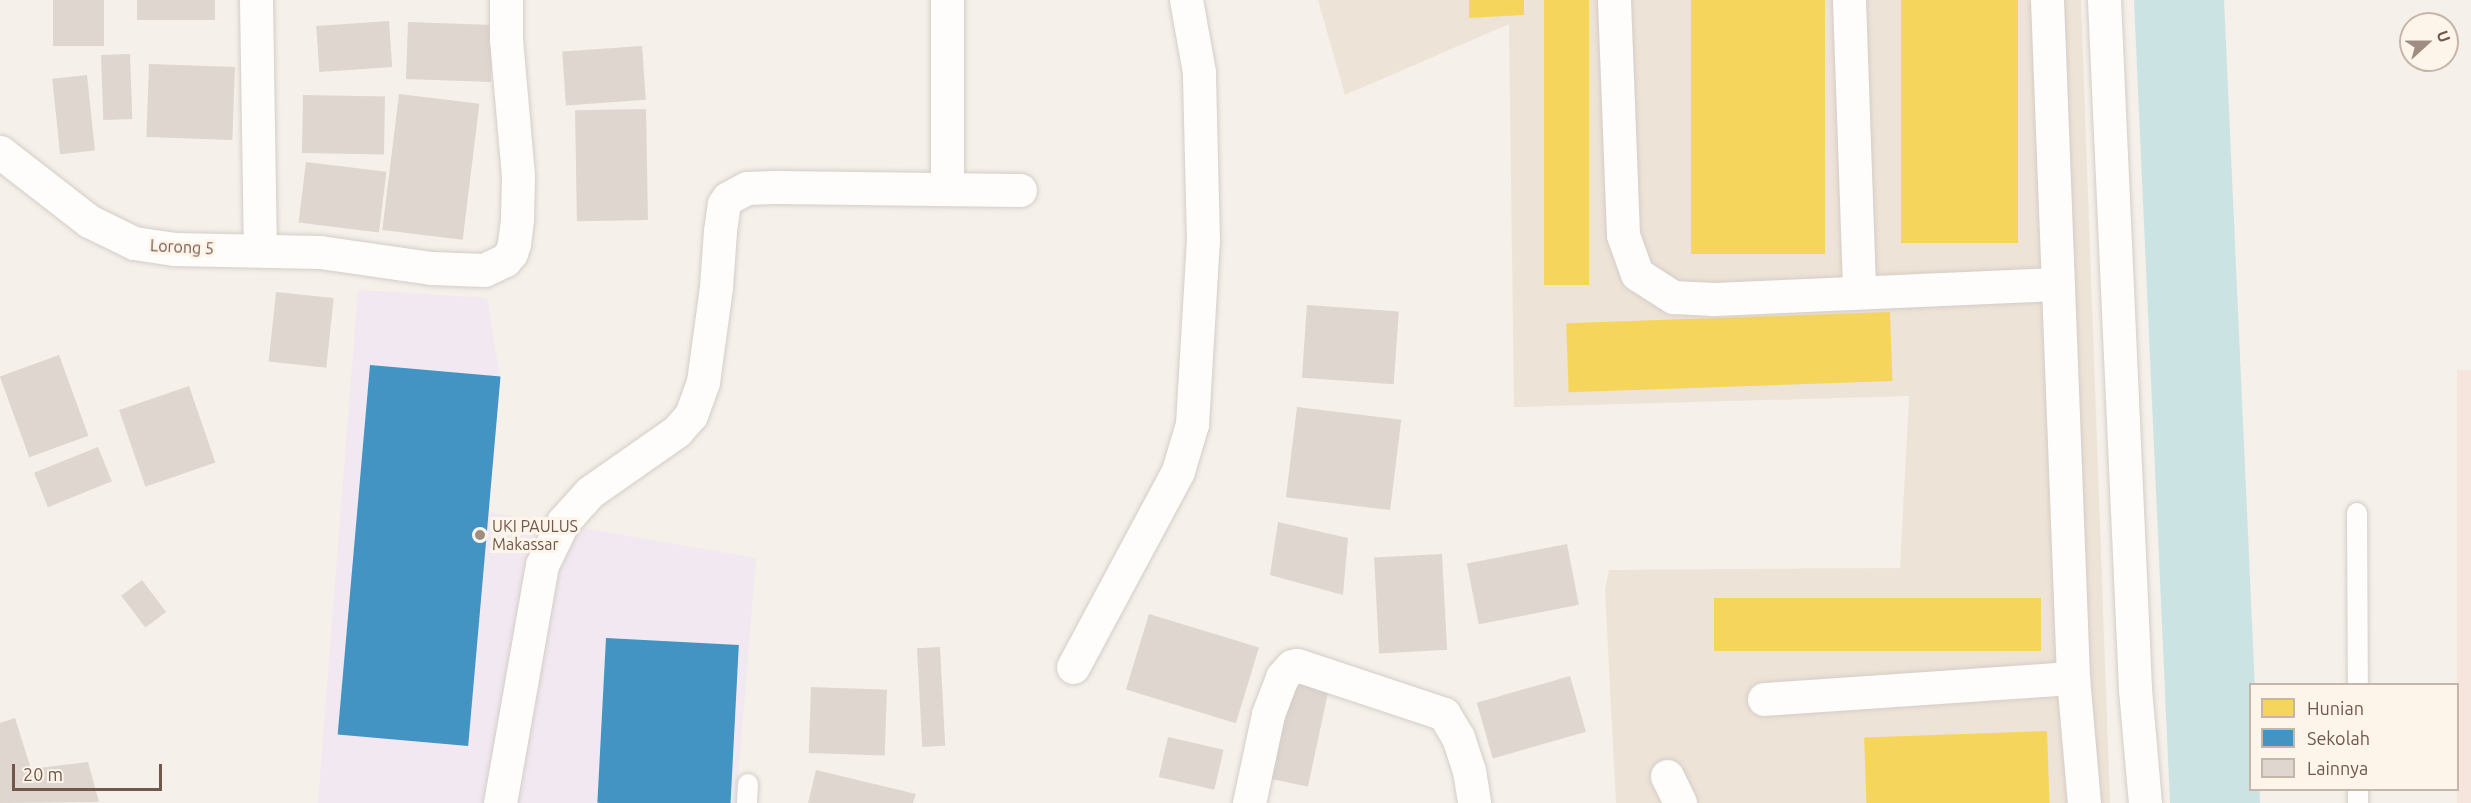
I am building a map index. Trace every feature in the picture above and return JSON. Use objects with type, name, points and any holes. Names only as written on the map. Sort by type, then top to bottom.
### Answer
[{"type":"street","points":[[256,0],[260,249]]},
{"type":"street","name":"Lorong 5","points":[[0,152],[89,221],[118,238],[151,247],[320,252],[431,268],[484,270],[505,260],[514,244],[518,176],[506,40],[506,0]]},
{"type":"street","points":[[946,0],[947,188]]},
{"type":"street","points":[[1073,667],[1178,471],[1192,424],[1203,241],[1199,72],[1186,0]]},
{"type":"street","points":[[1614,0],[1623,235],[1637,274],[1673,297],[1714,299],[2057,284]]},
{"type":"street","points":[[1849,0],[1859,292]]},
{"type":"street","points":[[2047,0],[2073,678],[2084,803]]},
{"type":"street","points":[[2104,0],[2134,677],[2145,803]]},
{"type":"street","points":[[500,803],[537,586],[549,548],[563,522],[590,492],[684,424],[701,392],[724,204],[735,193],[747,188],[1020,190]]},
{"type":"street","points":[[1249,803],[1268,714],[1282,677],[1297,665],[1444,714],[1458,737],[1468,770],[1474,803]]},
{"type":"street","points":[[1764,699],[2073,678]]},
{"type":"lane","points":[[2357,513],[2358,683]]},
{"type":"shaded area","points":[[1318,0],[2081,0],[2110,803],[1616,803],[1605,590],[1609,570],[1900,568],[1909,396],[1514,407],[1509,24],[1345,95]]},
{"type":"shaded area","name":"UKI PAULUS Makassar","points":[[358,290],[487,298],[500,377],[488,512],[756,558],[736,803],[318,803]]},
{"type":"shaded area","points":[[2457,370],[2471,370],[2471,803],[2457,803],[2459,683],[2457,683]]},
{"type":"building: Hunian","points":[[1469,0],[1524,0],[1524,15],[1469,18]]},
{"type":"building: Hunian","points":[[1544,0],[1589,0],[1589,285],[1544,285]]},
{"type":"building: Hunian","points":[[1691,0],[1825,0],[1825,254],[1691,254]]},
{"type":"building: Hunian","points":[[1901,0],[2018,0],[2018,243],[1901,243]]},
{"type":"building: Hunian","points":[[1890,312],[1892,381],[1569,392],[1566,323]]},
{"type":"building: Hunian","points":[[1714,598],[2041,598],[2041,651],[1714,651]]},
{"type":"building: Hunian","points":[[2047,731],[2050,803],[1866,803],[1864,737]]},
{"type":"building: Sekolah","points":[[370,365],[501,376],[468,746],[338,735]]},
{"type":"building: Sekolah","points":[[606,638],[739,645],[731,803],[597,803]]},
{"type":"building: Lainnya","points":[[53,0],[104,0],[104,46],[53,46]]},
{"type":"building: Lainnya","points":[[137,0],[215,0],[215,20],[137,20]]},
{"type":"building: Lainnya","points":[[389,21],[392,67],[319,72],[316,26]]},
{"type":"building: Lainnya","points":[[408,22],[493,25],[491,82],[406,79]]},
{"type":"building: Lainnya","points":[[642,46],[646,100],[566,105],[562,52]]},
{"type":"building: Lainnya","points":[[130,54],[132,119],[103,120],[101,55]]},
{"type":"building: Lainnya","points":[[149,64],[235,67],[232,140],[146,137]]},
{"type":"building: Lainnya","points":[[87,75],[95,151],[60,154],[52,79]]},
{"type":"building: Lainnya","points":[[399,94],[479,104],[463,240],[382,230]]},
{"type":"building: Lainnya","points":[[303,95],[385,96],[384,154],[302,153]]},
{"type":"building: Lainnya","points":[[646,109],[648,220],[577,221],[575,110]]},
{"type":"building: Lainnya","points":[[306,162],[386,172],[379,232],[299,223]]},
{"type":"building: Lainnya","points":[[276,292],[334,298],[326,368],[269,362]]},
{"type":"building: Lainnya","points":[[1307,305],[1399,311],[1394,384],[1302,378]]},
{"type":"building: Lainnya","points":[[59,355],[88,436],[29,457],[0,376]]},
{"type":"building: Lainnya","points":[[189,386],[215,463],[145,487],[119,410]]},
{"type":"building: Lainnya","points":[[1297,407],[1401,420],[1390,510],[1286,497]]},
{"type":"building: Lainnya","points":[[98,447],[112,481],[48,507],[34,473]]},
{"type":"building: Lainnya","points":[[1278,522],[1348,538],[1343,595],[1270,575]]},
{"type":"building: Lainnya","points":[[1567,544],[1579,605],[1479,624],[1467,563]]},
{"type":"building: Lainnya","points":[[1442,554],[1447,650],[1379,653],[1374,558]]},
{"type":"building: Lainnya","points":[[142,580],[166,612],[145,628],[121,596]]},
{"type":"building: Lainnya","points":[[1149,614],[1259,648],[1236,723],[1126,690]]},
{"type":"building: Lainnya","points":[[940,647],[945,746],[922,747],[917,648]]},
{"type":"building: Lainnya","points":[[1570,676],[1586,732],[1493,758],[1477,703]]},
{"type":"building: Lainnya","points":[[1292,679],[1329,687],[1308,787],[1271,779]]},
{"type":"building: Lainnya","points":[[811,687],[887,690],[885,756],[809,753]]},
{"type":"building: Lainnya","points":[[15,718],[31,769],[88,762],[99,802],[0,803],[0,723]]},
{"type":"building: Lainnya","points":[[1168,737],[1224,750],[1214,790],[1159,777]]},
{"type":"building: Lainnya","points":[[816,770],[916,794],[913,803],[808,803]]},
{"type":"waterway","points":[[2179,0],[2215,803]]},
{"type":"place","name":"UKI PAULUS Makassar","points":[[480,535]]}]
